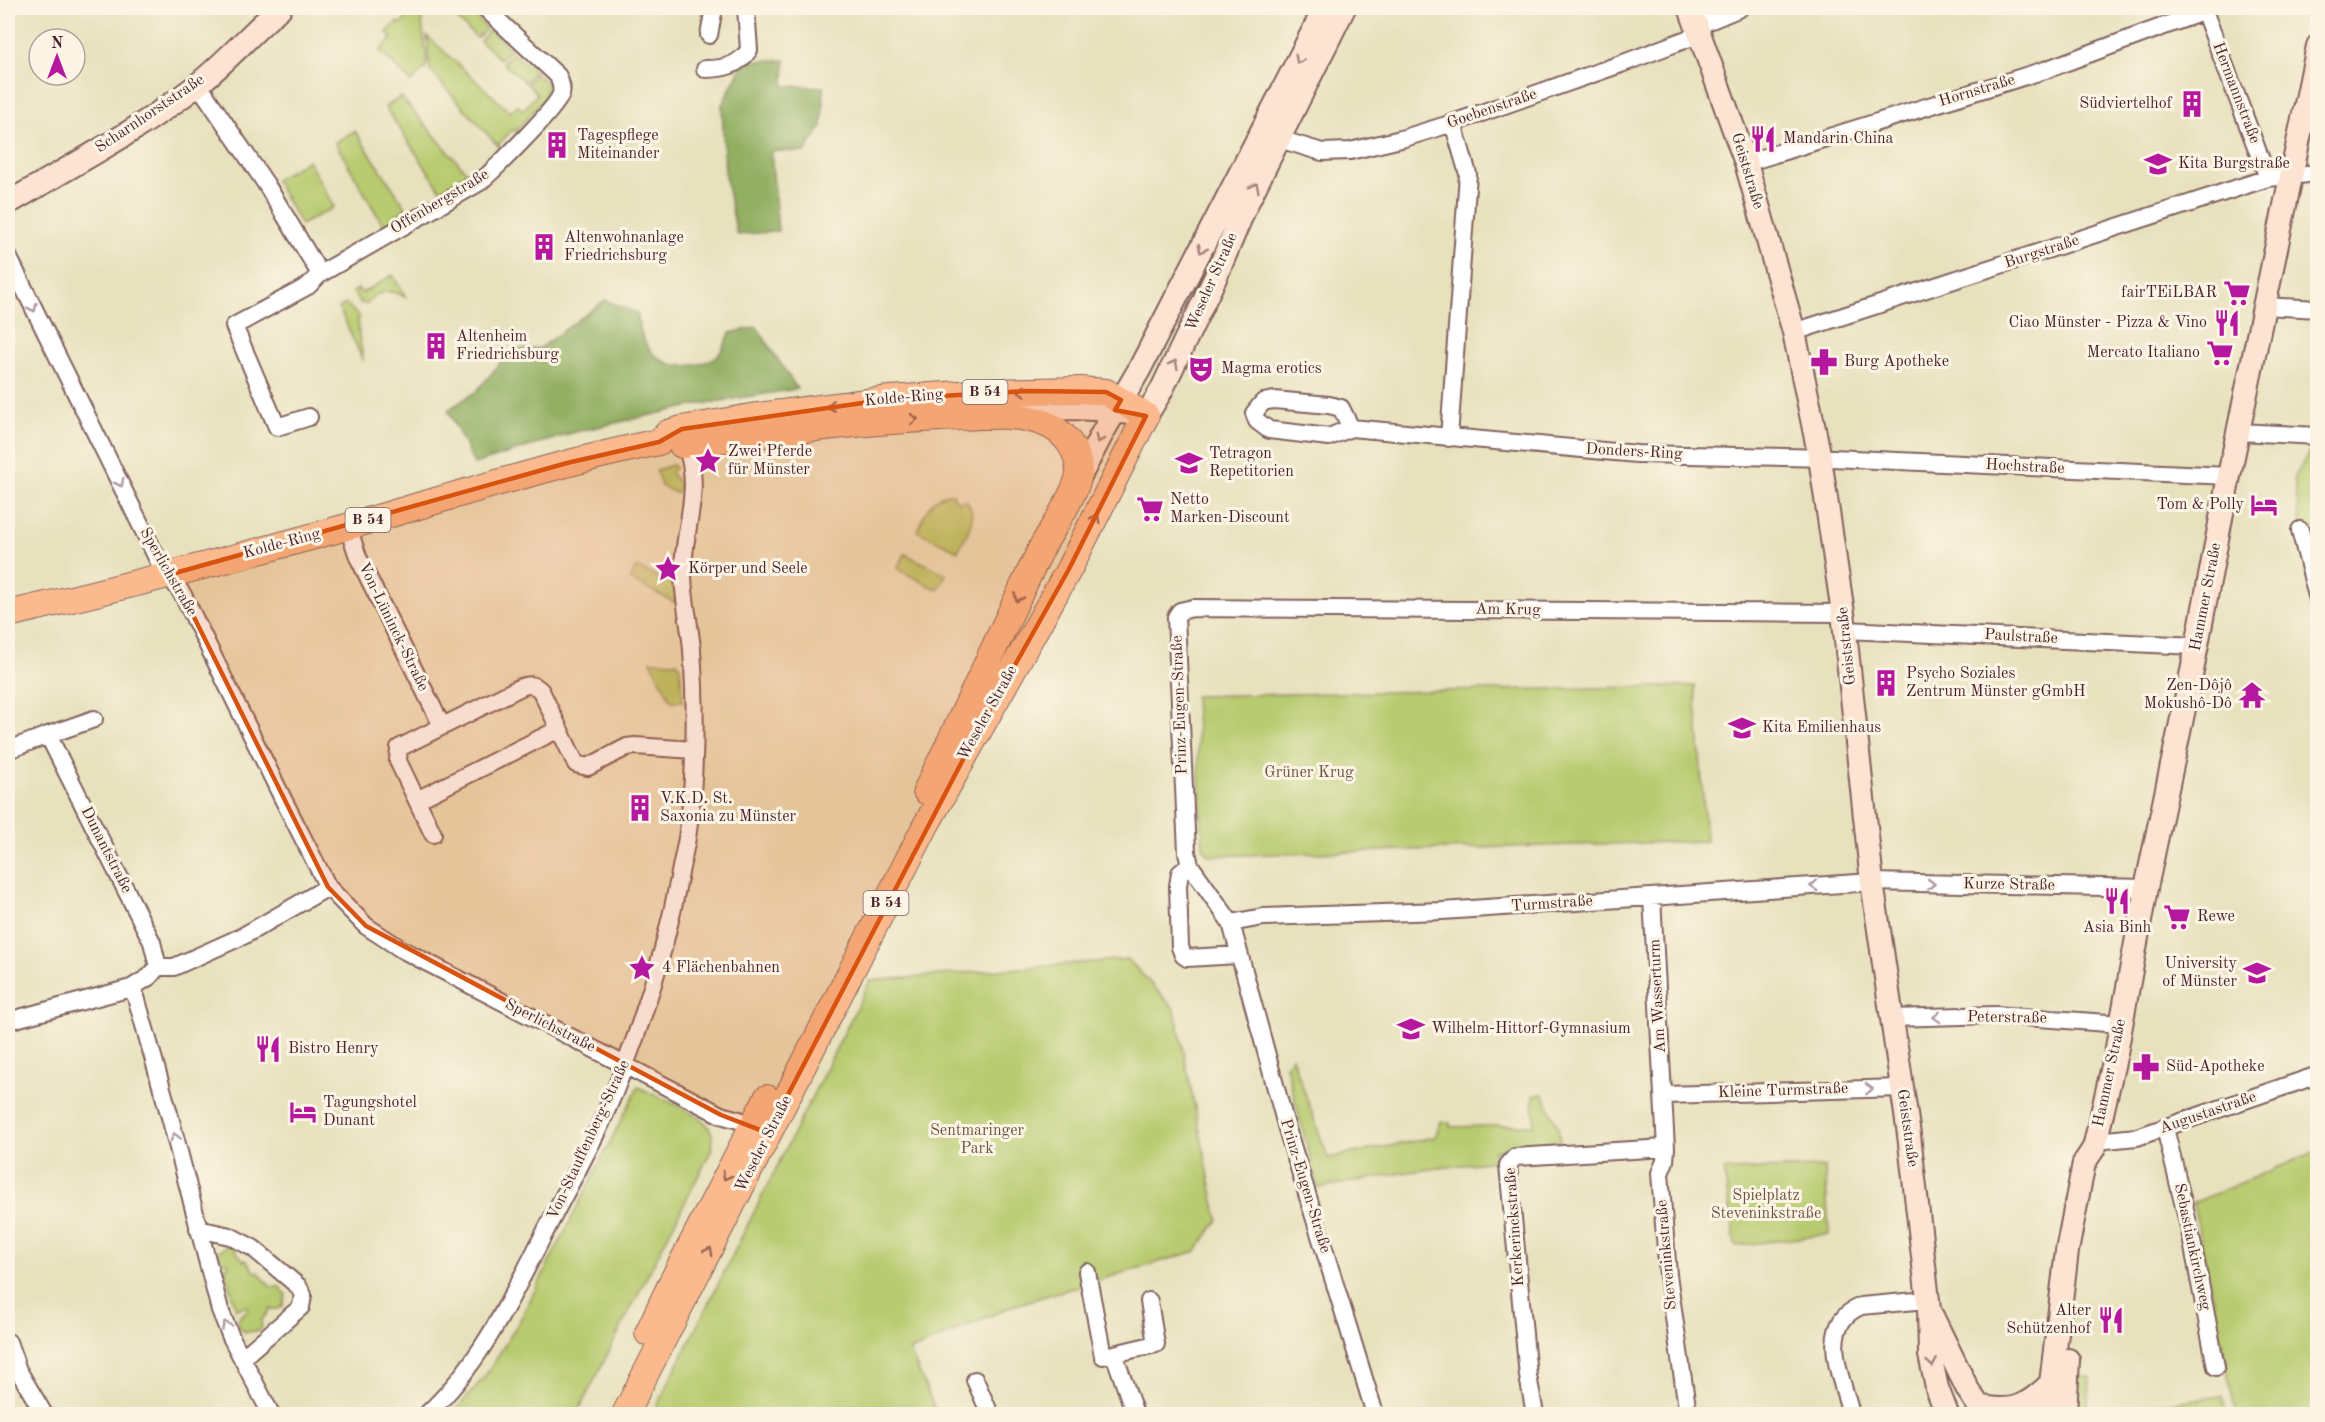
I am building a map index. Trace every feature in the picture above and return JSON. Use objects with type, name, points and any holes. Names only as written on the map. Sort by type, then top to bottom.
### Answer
[{"type":"main road","name":"Scharnhorststraße","points":[[8,203],[108,144],[198,84],[280,8]]},
{"type":"main road","name":"Weseler Straße","points":[[625,1414],[1033,566],[1118,405],[1139,370],[1325,8]]},
{"type":"main road","name":"Weseler Straße","points":[[607,1414],[677,1272],[761,1128],[1069,569],[1146,416],[1161,392],[1216,276],[1246,205],[1344,8]]},
{"type":"main road","name":"Geiststraße","points":[[1696,22],[1746,163],[1794,332],[1820,458],[1844,622],[1872,882],[1916,1194],[1932,1368],[1947,1414]]},
{"type":"main road","name":"Hammer Straße","points":[[2065,1414],[2072,1288],[2096,1165],[2095,1144],[2265,306],[2279,177],[2318,46]]},
{"type":"main road","name":"Kolde-Ring","points":[[8,614],[163,567],[348,527],[567,463],[659,442],[668,433],[682,429],[759,416],[890,399],[988,392],[1081,390],[1106,392],[1118,405]]},
{"type":"main road","name":"Kolde-Ring","points":[[659,442],[669,447],[845,424],[1002,415],[1042,408],[1118,405],[1146,416]]},
{"type":"main road","name":"Kolde-Ring","points":[[1002,415],[1042,423],[1061,434],[1074,450],[1078,461],[1078,480]]},
{"type":"main road","name":"Hammer Straße","points":[[2045,1414],[2067,1251],[2084,1163],[2095,1144]]},
{"type":"main road","name":"Geiststraße","points":[[1928,1305],[1958,1372],[1981,1410]]},
{"type":"main road","points":[[1981,1410],[2020,1407],[2032,1400],[2051,1383]]},
{"type":"street","name":"Offenbergstraße","points":[[309,417],[277,427],[234,326],[308,286],[320,274],[480,182],[557,104],[562,88],[558,76],[485,8]]},
{"type":"street","points":[[709,35],[714,8]]},
{"type":"street","points":[[705,69],[725,68],[736,63],[749,50],[746,8]]},
{"type":"street","name":"Goebenstraße","points":[[1279,139],[1322,152],[1350,152],[1453,123],[1696,22],[1740,8]]},
{"type":"street","name":"Hornstraße","points":[[1746,163],[2045,70],[2204,9]]},
{"type":"street","name":"Hermannstraße","points":[[2204,9],[2279,177]]},
{"type":"street","points":[[198,84],[266,184],[320,274]]},
{"type":"street","points":[[1449,438],[1468,174],[1453,123]]},
{"type":"street","name":"Burgstraße","points":[[1794,332],[2279,177],[2318,174]]},
{"type":"street","name":"Sperlichstraße","points":[[8,256],[163,567],[183,596],[328,887],[366,926],[386,940],[721,1115],[761,1128]]},
{"type":"street","points":[[2265,306],[2318,309]]},
{"type":"street","name":"Donders-Ring","points":[[1351,428],[1341,408],[1329,405],[1274,400],[1263,402],[1254,413],[1257,421],[1269,430],[1329,437],[1351,428],[1637,454],[1820,458]]},
{"type":"street","points":[[2238,432],[2318,436]]},
{"type":"street","name":"Von-Stauffenberg-Straße","points":[[427,1414],[472,1364],[503,1313],[601,1123],[654,988],[674,904],[689,823],[694,750],[692,648],[683,574],[686,534],[693,509],[693,472],[686,444]]},
{"type":"street","name":"Hochstraße","points":[[1820,458],[2229,476]]},
{"type":"street","name":"Von-Lüninck-Straße","points":[[348,527],[358,557],[442,726]]},
{"type":"street","points":[[2300,530],[2318,600]]},
{"type":"street","name":"Am Krug","points":[[1176,617],[1180,611],[1186,609],[1204,608],[1844,622]]},
{"type":"street","name":"Prinz-Eugen-Straße","points":[[1176,617],[1185,826],[1190,865],[1231,923],[1287,1129],[1375,1414]]},
{"type":"street","name":"Paulstraße","points":[[1844,622],[2197,646]]},
{"type":"street","points":[[433,834],[398,761],[399,748],[529,684],[541,691],[576,764],[582,767],[588,767],[627,747],[694,750]]},
{"type":"street","points":[[8,750],[94,719]]},
{"type":"street","points":[[417,800],[560,729]]},
{"type":"street","name":"Dunantstraße","points":[[48,735],[152,942],[158,967]]},
{"type":"street","points":[[1190,865],[1180,873],[1178,886],[1183,955],[1187,958],[1239,956]]},
{"type":"street","name":"Kurze Straße","points":[[1872,882],[2146,888]]},
{"type":"street","name":"Turmstraße","points":[[1231,923],[1263,917],[1442,911],[1872,882]]},
{"type":"street","points":[[8,1021],[131,988],[158,967],[174,967],[243,936],[328,887]]},
{"type":"street","name":"Am Wasserturm","points":[[1652,897],[1664,1095]]},
{"type":"street","points":[[131,988],[136,997],[161,1084],[220,1310],[271,1414]]},
{"type":"street","name":"Peterstraße","points":[[1892,1018],[1996,1015],[2121,1024]]},
{"type":"street","name":"Augustastraße","points":[[2095,1144],[2128,1139],[2165,1128],[2318,1075]]},
{"type":"street","name":"Kleine Turmstraße","points":[[1664,1095],[1902,1088]]},
{"type":"street","name":"Steveninkstraße","points":[[1664,1095],[1666,1148],[1665,1161],[1660,1173],[1667,1265],[1688,1414]]},
{"type":"street","name":"Sebastiankirchweg","points":[[2165,1128],[2190,1231],[2216,1367]]},
{"type":"street","name":"Kerkerinckstraße","points":[[1535,1414],[1526,1365],[1508,1165],[1515,1157],[1666,1148]]},
{"type":"street","points":[[198,1230],[230,1236],[253,1248],[298,1286],[303,1295],[301,1307],[242,1358]]},
{"type":"street","points":[[1087,1272],[1103,1356],[1156,1344],[1149,1301]]},
{"type":"street","points":[[1851,1414],[1839,1371],[1834,1340],[1839,1323],[1852,1310],[1860,1306],[1928,1305]]},
{"type":"street","points":[[8,1342],[18,1370],[44,1414]]},
{"type":"street","points":[[1114,1353],[1135,1414]]},
{"type":"street","points":[[975,1380],[990,1414]]},
{"type":"highlighted area","points":[[1028,391],[1106,392],[1121,400],[1115,410],[1146,416],[1069,569],[979,729],[768,1133],[721,1115],[366,926],[328,887],[183,595],[168,575],[567,463],[659,442],[682,429],[890,399]]},
{"type":"green space","points":[[415,8],[420,8],[427,60],[426,68],[411,82],[380,51],[392,38],[387,32],[397,22],[400,25]]},
{"type":"green space","points":[[466,8],[487,28],[477,38],[456,18]]},
{"type":"green space","points":[[490,30],[510,49],[500,59],[480,41]]},
{"type":"green space","points":[[427,36],[510,112],[517,105],[523,110],[537,94],[527,84],[536,73],[547,83],[546,97],[515,132],[512,130],[499,144],[500,148],[430,71]]},
{"type":"green space","points":[[512,53],[535,71],[525,82],[503,63]]},
{"type":"green space","points":[[785,60],[784,86],[824,87],[822,126],[805,152],[771,151],[778,231],[737,235],[725,175],[722,105],[744,61]]},
{"type":"green space","points":[[401,97],[469,175],[466,177],[464,175],[453,182],[454,186],[442,192],[385,107]]},
{"type":"green space","points":[[355,131],[408,211],[404,210],[394,216],[395,219],[383,225],[335,142]]},
{"type":"green space","points":[[308,160],[334,207],[301,225],[275,180]]},
{"type":"green space","points":[[393,275],[406,298],[385,292],[375,296],[367,304],[360,303],[353,292],[358,289],[362,293]]},
{"type":"green space","points":[[605,300],[637,313],[642,336],[653,354],[670,364],[681,366],[694,365],[717,356],[730,333],[757,327],[797,389],[700,404],[575,432],[474,464],[448,410],[477,391],[511,350],[540,348]]},
{"type":"green space","points":[[346,304],[359,316],[363,361],[339,308]]},
{"type":"green space","points":[[2309,452],[2317,453],[2317,560],[2310,531],[2300,524],[2294,479]]},
{"type":"green space","points":[[673,465],[675,468],[671,473],[681,487],[676,493],[661,486],[656,470]]},
{"type":"green space","points":[[953,494],[957,502],[966,500],[972,513],[968,532],[958,551],[917,531],[934,501],[939,497]]},
{"type":"green space","points":[[905,554],[946,574],[938,590],[897,569]]},
{"type":"green space","points":[[636,567],[677,586],[676,603],[630,580]]},
{"type":"green space","points":[[651,661],[677,662],[680,667],[683,701],[671,701]]},
{"type":"green space","name":"Grüner Krug","points":[[1695,686],[1706,841],[1209,856],[1203,847],[1195,696]]},
{"type":"green space","name":"Sentmaringer Park","points":[[1128,959],[1175,1010],[1218,1220],[1196,1251],[1012,1306],[910,1351],[937,1414],[653,1414],[870,981]]},
{"type":"green space","points":[[1292,1057],[1328,1158],[1435,1137],[1441,1121],[1450,1123],[1450,1127],[1534,1125],[1533,1095],[1543,1094],[1558,1127],[1560,1141],[1494,1151],[1494,1161],[1408,1172],[1318,1188],[1286,1066]]},
{"type":"green space","points":[[638,1087],[686,1110],[703,1121],[711,1131],[712,1149],[577,1414],[452,1414],[486,1375],[519,1322]]},
{"type":"green space","points":[[2317,1151],[2317,1414],[2236,1414],[2193,1203]]},
{"type":"green space","name":"Spielplatz Steveninkstraße","points":[[1825,1167],[1829,1234],[1735,1246],[1724,1170]]},
{"type":"green space","points":[[227,1243],[271,1287],[280,1287],[286,1295],[283,1306],[270,1309],[261,1321],[262,1328],[257,1331],[245,1332],[238,1326],[239,1318],[248,1310],[246,1306],[236,1309],[224,1268],[228,1267],[228,1262],[223,1262],[219,1257],[219,1251],[226,1247]]},
{"type":"green space","points":[[2080,1375],[2090,1377],[2089,1399],[2085,1414],[2076,1414]]},
{"type":"green space","points":[[2223,1396],[2226,1414],[2097,1414],[2098,1411]]},
{"type":"place","name":"Südviertelhof","points":[[2192,104]]},
{"type":"place","name":"Mandarin China","points":[[1763,139]]},
{"type":"place","name":"Tagespflege Miteinander","points":[[557,145]]},
{"type":"place","name":"Kita Burgstraße","points":[[2158,164]]},
{"type":"place","name":"Altenwohnanlage Friedrichsburg","points":[[544,247]]},
{"type":"place","name":"fairTEiLBAR","points":[[2237,293]]},
{"type":"place","name":"Ciao Münster - Pizza & Vino","points":[[2227,323]]},
{"type":"place","name":"Altenheim Friedrichsburg","points":[[436,346]]},
{"type":"place","name":"Mercato Italiano","points":[[2220,353]]},
{"type":"place","name":"Burg Apotheke","points":[[1824,362]]},
{"type":"place","name":"Magma erotics","points":[[1201,369]]},
{"type":"place","name":"Zwei Pferde für Münster","points":[[708,461]]},
{"type":"place","name":"Tetragon Repetitorien","points":[[1189,463]]},
{"type":"place","name":"Tom & Polly","points":[[2264,505]]},
{"type":"place","name":"Netto Marken-Discount","points":[[1150,509]]},
{"type":"place","name":"Körper und Seele","points":[[668,569]]},
{"type":"place","name":"Psycho Soziales Zentrum Münster gGmbH","points":[[1886,683]]},
{"type":"place","name":"Zen-Dôjô Mokushô-Dô","points":[[2252,695]]},
{"type":"place","name":"Kita Emilienhaus","points":[[1742,728]]},
{"type":"place","name":"V.K.D. St. Saxonia zu Münster","points":[[640,808]]},
{"type":"place","name":"Asia Binh","points":[[2117,901]]},
{"type":"place","name":"Rewe","points":[[2177,917]]},
{"type":"place","name":"4 Flächenbahnen","points":[[642,968]]},
{"type":"place","name":"University of Münster","points":[[2257,973]]},
{"type":"place","name":"Wilhelm-Hittorf-Gymnasium","points":[[1411,1029]]},
{"type":"place","name":"Bistro Henry","points":[[268,1049]]},
{"type":"place","name":"Süd-Apotheke","points":[[2146,1067]]},
{"type":"place","name":"Tagungshotel Dunant","points":[[303,1112]]},
{"type":"place","name":"Alter Schützenhof","points":[[2111,1320]]}]
